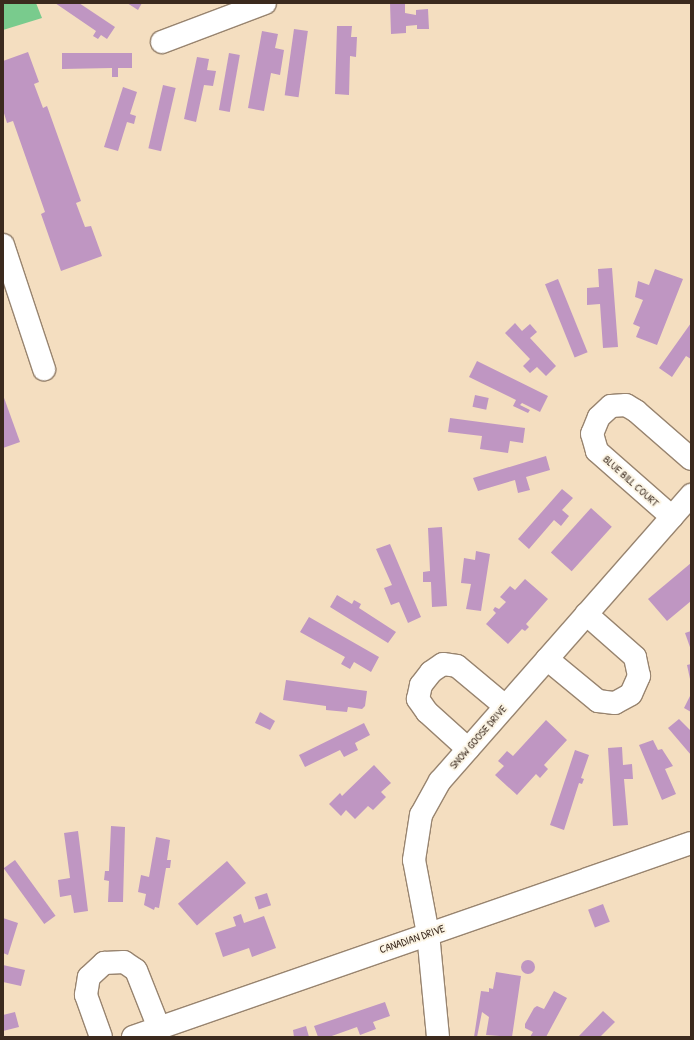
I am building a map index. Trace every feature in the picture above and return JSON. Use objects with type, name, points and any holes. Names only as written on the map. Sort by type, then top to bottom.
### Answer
[{"type":"street","points":[[162,42],[265,3]]},
{"type":"street","points":[[3,245],[44,369]]},
{"type":"street","name":"BLUE BILL COURT","points":[[672,517],[597,451],[592,434],[599,417],[611,406],[626,405],[636,411],[691,459]]},
{"type":"street","name":"SNOW GOOSE DRIVE","points":[[438,1037],[438,1016],[428,934],[414,860],[421,815],[440,781],[691,495]]},
{"type":"street","points":[[547,659],[598,701],[615,703],[630,694],[639,676],[635,657],[586,614]]},
{"type":"street","points":[[468,749],[427,712],[418,700],[421,685],[431,672],[443,664],[457,666],[506,706]]},
{"type":"street","name":"CANADIAN DRIVE","points":[[134,1037],[691,843]]},
{"type":"street","points":[[101,1037],[86,995],[89,977],[104,963],[124,962],[136,970],[159,1028]]},
{"type":"green space","points":[[3,3],[36,3],[42,18],[3,30]]},
{"type":"building","points":[[55,3],[79,3],[115,27],[107,39],[101,35],[98,39],[93,36],[96,31]]},
{"type":"building","points":[[127,3],[142,3],[138,10]]},
{"type":"building","points":[[390,3],[405,3],[405,13],[416,15],[416,10],[428,9],[429,29],[417,29],[417,25],[406,26],[406,33],[391,34]]},
{"type":"building","points":[[337,26],[352,26],[351,37],[357,37],[356,57],[350,56],[349,95],[335,94]]},
{"type":"building","points":[[294,29],[308,31],[299,97],[285,95]]},
{"type":"building","points":[[262,31],[278,34],[275,48],[284,50],[280,75],[271,73],[264,111],[248,108]]},
{"type":"building","points":[[28,52],[39,82],[34,84],[43,108],[47,106],[81,201],[76,203],[85,227],[91,226],[102,256],[61,271],[41,214],[45,212],[13,121],[7,123],[3,110],[3,61]]},
{"type":"building","points":[[62,53],[132,53],[132,68],[118,68],[118,77],[112,77],[112,68],[62,69]]},
{"type":"building","points":[[229,53],[240,55],[230,112],[219,110]]},
{"type":"building","points":[[197,57],[209,59],[207,70],[216,71],[213,86],[204,85],[196,122],[184,119]]},
{"type":"building","points":[[163,85],[176,88],[161,151],[148,148]]},
{"type":"building","points":[[123,87],[137,92],[130,114],[136,116],[134,124],[127,122],[118,151],[104,147]]},
{"type":"building","points":[[612,268],[618,347],[603,348],[600,304],[587,305],[587,288],[599,287],[598,269]]},
{"type":"building","points":[[655,269],[683,279],[657,345],[636,337],[640,327],[633,324],[643,300],[635,297],[638,281],[649,285]]},
{"type":"building","points":[[558,279],[588,352],[575,357],[545,284]]},
{"type":"building","points":[[515,323],[522,331],[530,324],[537,332],[530,338],[556,366],[546,376],[537,367],[530,373],[523,366],[530,359],[505,333]]},
{"type":"building","points":[[691,323],[691,359],[686,356],[672,377],[659,368]]},
{"type":"building","points":[[477,361],[548,396],[540,412],[522,403],[520,405],[530,410],[528,413],[513,406],[516,400],[469,377]]},
{"type":"building","points":[[3,395],[20,442],[3,448]]},
{"type":"building","points":[[475,395],[489,398],[486,410],[473,407]]},
{"type":"building","points":[[450,418],[525,428],[523,443],[510,441],[508,453],[480,449],[482,436],[448,432]]},
{"type":"building","points":[[546,456],[550,470],[526,477],[530,490],[518,493],[515,480],[478,491],[473,478]]},
{"type":"building","points":[[562,489],[573,498],[562,510],[569,516],[561,526],[554,520],[529,549],[518,539]]},
{"type":"building","points":[[591,508],[612,527],[572,571],[551,553]]},
{"type":"building","points":[[442,527],[447,606],[432,607],[431,582],[423,582],[423,572],[430,571],[428,528]]},
{"type":"building","points":[[390,544],[421,617],[408,623],[399,602],[391,605],[384,588],[392,585],[376,549]]},
{"type":"building","points":[[476,551],[490,554],[481,611],[466,609],[471,584],[461,583],[464,558],[475,560]]},
{"type":"building","points":[[691,563],[691,601],[667,621],[648,599]]},
{"type":"building","points":[[525,579],[548,599],[526,624],[529,627],[525,631],[522,629],[508,644],[486,624],[496,613],[493,610],[495,607],[499,609],[506,602],[500,597],[510,586],[515,590]]},
{"type":"building","points":[[337,595],[352,604],[354,600],[361,604],[359,608],[396,632],[388,643],[330,607]]},
{"type":"building","points":[[309,617],[379,657],[371,672],[354,662],[350,669],[341,664],[345,657],[300,632]]},
{"type":"building","points":[[691,631],[691,650],[685,633]]},
{"type":"building","points":[[691,664],[691,679],[690,679],[687,665]]},
{"type":"building","points":[[286,680],[367,691],[365,706],[362,709],[348,707],[347,712],[326,710],[326,706],[283,700]]},
{"type":"building","points":[[691,694],[691,712],[684,708]]},
{"type":"building","points":[[260,712],[275,721],[270,730],[255,723]]},
{"type":"building","points":[[679,719],[691,731],[691,755],[668,728]]},
{"type":"building","points":[[546,720],[567,740],[544,765],[548,769],[540,778],[536,774],[517,795],[495,775],[504,766],[498,761],[507,751],[513,756]]},
{"type":"building","points":[[364,723],[370,735],[355,743],[358,750],[344,757],[340,750],[305,767],[299,755]]},
{"type":"building","points":[[653,740],[658,750],[662,749],[673,766],[665,769],[676,794],[662,800],[639,745]]},
{"type":"building","points":[[622,747],[623,765],[632,764],[633,779],[624,779],[628,825],[613,826],[608,748]]},
{"type":"building","points":[[575,750],[589,755],[581,778],[584,779],[582,784],[579,783],[564,830],[550,825]]},
{"type":"building","points":[[374,765],[391,783],[381,792],[386,797],[373,810],[368,806],[355,819],[346,810],[341,816],[329,804],[340,793],[342,796]]},
{"type":"building","points":[[111,826],[125,827],[123,902],[108,902],[109,881],[104,880],[105,871],[109,871]]},
{"type":"building","points":[[78,831],[88,911],[74,913],[71,895],[60,897],[58,880],[70,878],[64,833]]},
{"type":"building","points":[[156,837],[170,840],[167,860],[171,860],[170,868],[166,868],[159,908],[155,907],[154,910],[144,905],[146,894],[138,892],[141,875],[149,877]]},
{"type":"building","points":[[15,860],[56,916],[44,924],[4,868]]},
{"type":"building","points":[[227,861],[246,883],[197,926],[178,904]]},
{"type":"building","points":[[267,893],[271,905],[259,909],[255,897]]},
{"type":"building","points":[[603,904],[610,922],[595,927],[588,910]]},
{"type":"building","points":[[241,914],[244,923],[264,916],[276,948],[252,957],[249,948],[223,957],[215,933],[236,926],[233,917]]},
{"type":"building","points":[[3,918],[18,923],[8,955],[3,953]]},
{"type":"building","points":[[525,960],[531,960],[535,964],[535,970],[531,974],[525,974],[521,970],[521,964]]},
{"type":"building","points":[[3,965],[25,970],[21,986],[3,982]]},
{"type":"building","points":[[496,972],[521,976],[512,1037],[486,1035],[489,1017],[482,1012],[477,1037],[474,1037],[481,991],[489,992],[489,988],[493,989]]},
{"type":"building","points":[[554,991],[567,998],[546,1037],[530,1037],[533,1032],[525,1028],[525,1024],[534,1008],[537,1006],[544,1009]]},
{"type":"building","points":[[385,1002],[390,1016],[373,1022],[376,1029],[360,1035],[357,1027],[329,1037],[318,1037],[314,1026]]},
{"type":"building","points":[[603,1011],[615,1022],[600,1037],[578,1037]]},
{"type":"building","points":[[15,1012],[19,1027],[3,1031],[3,1015]]},
{"type":"building","points":[[306,1026],[309,1037],[294,1037],[293,1030]]}]
